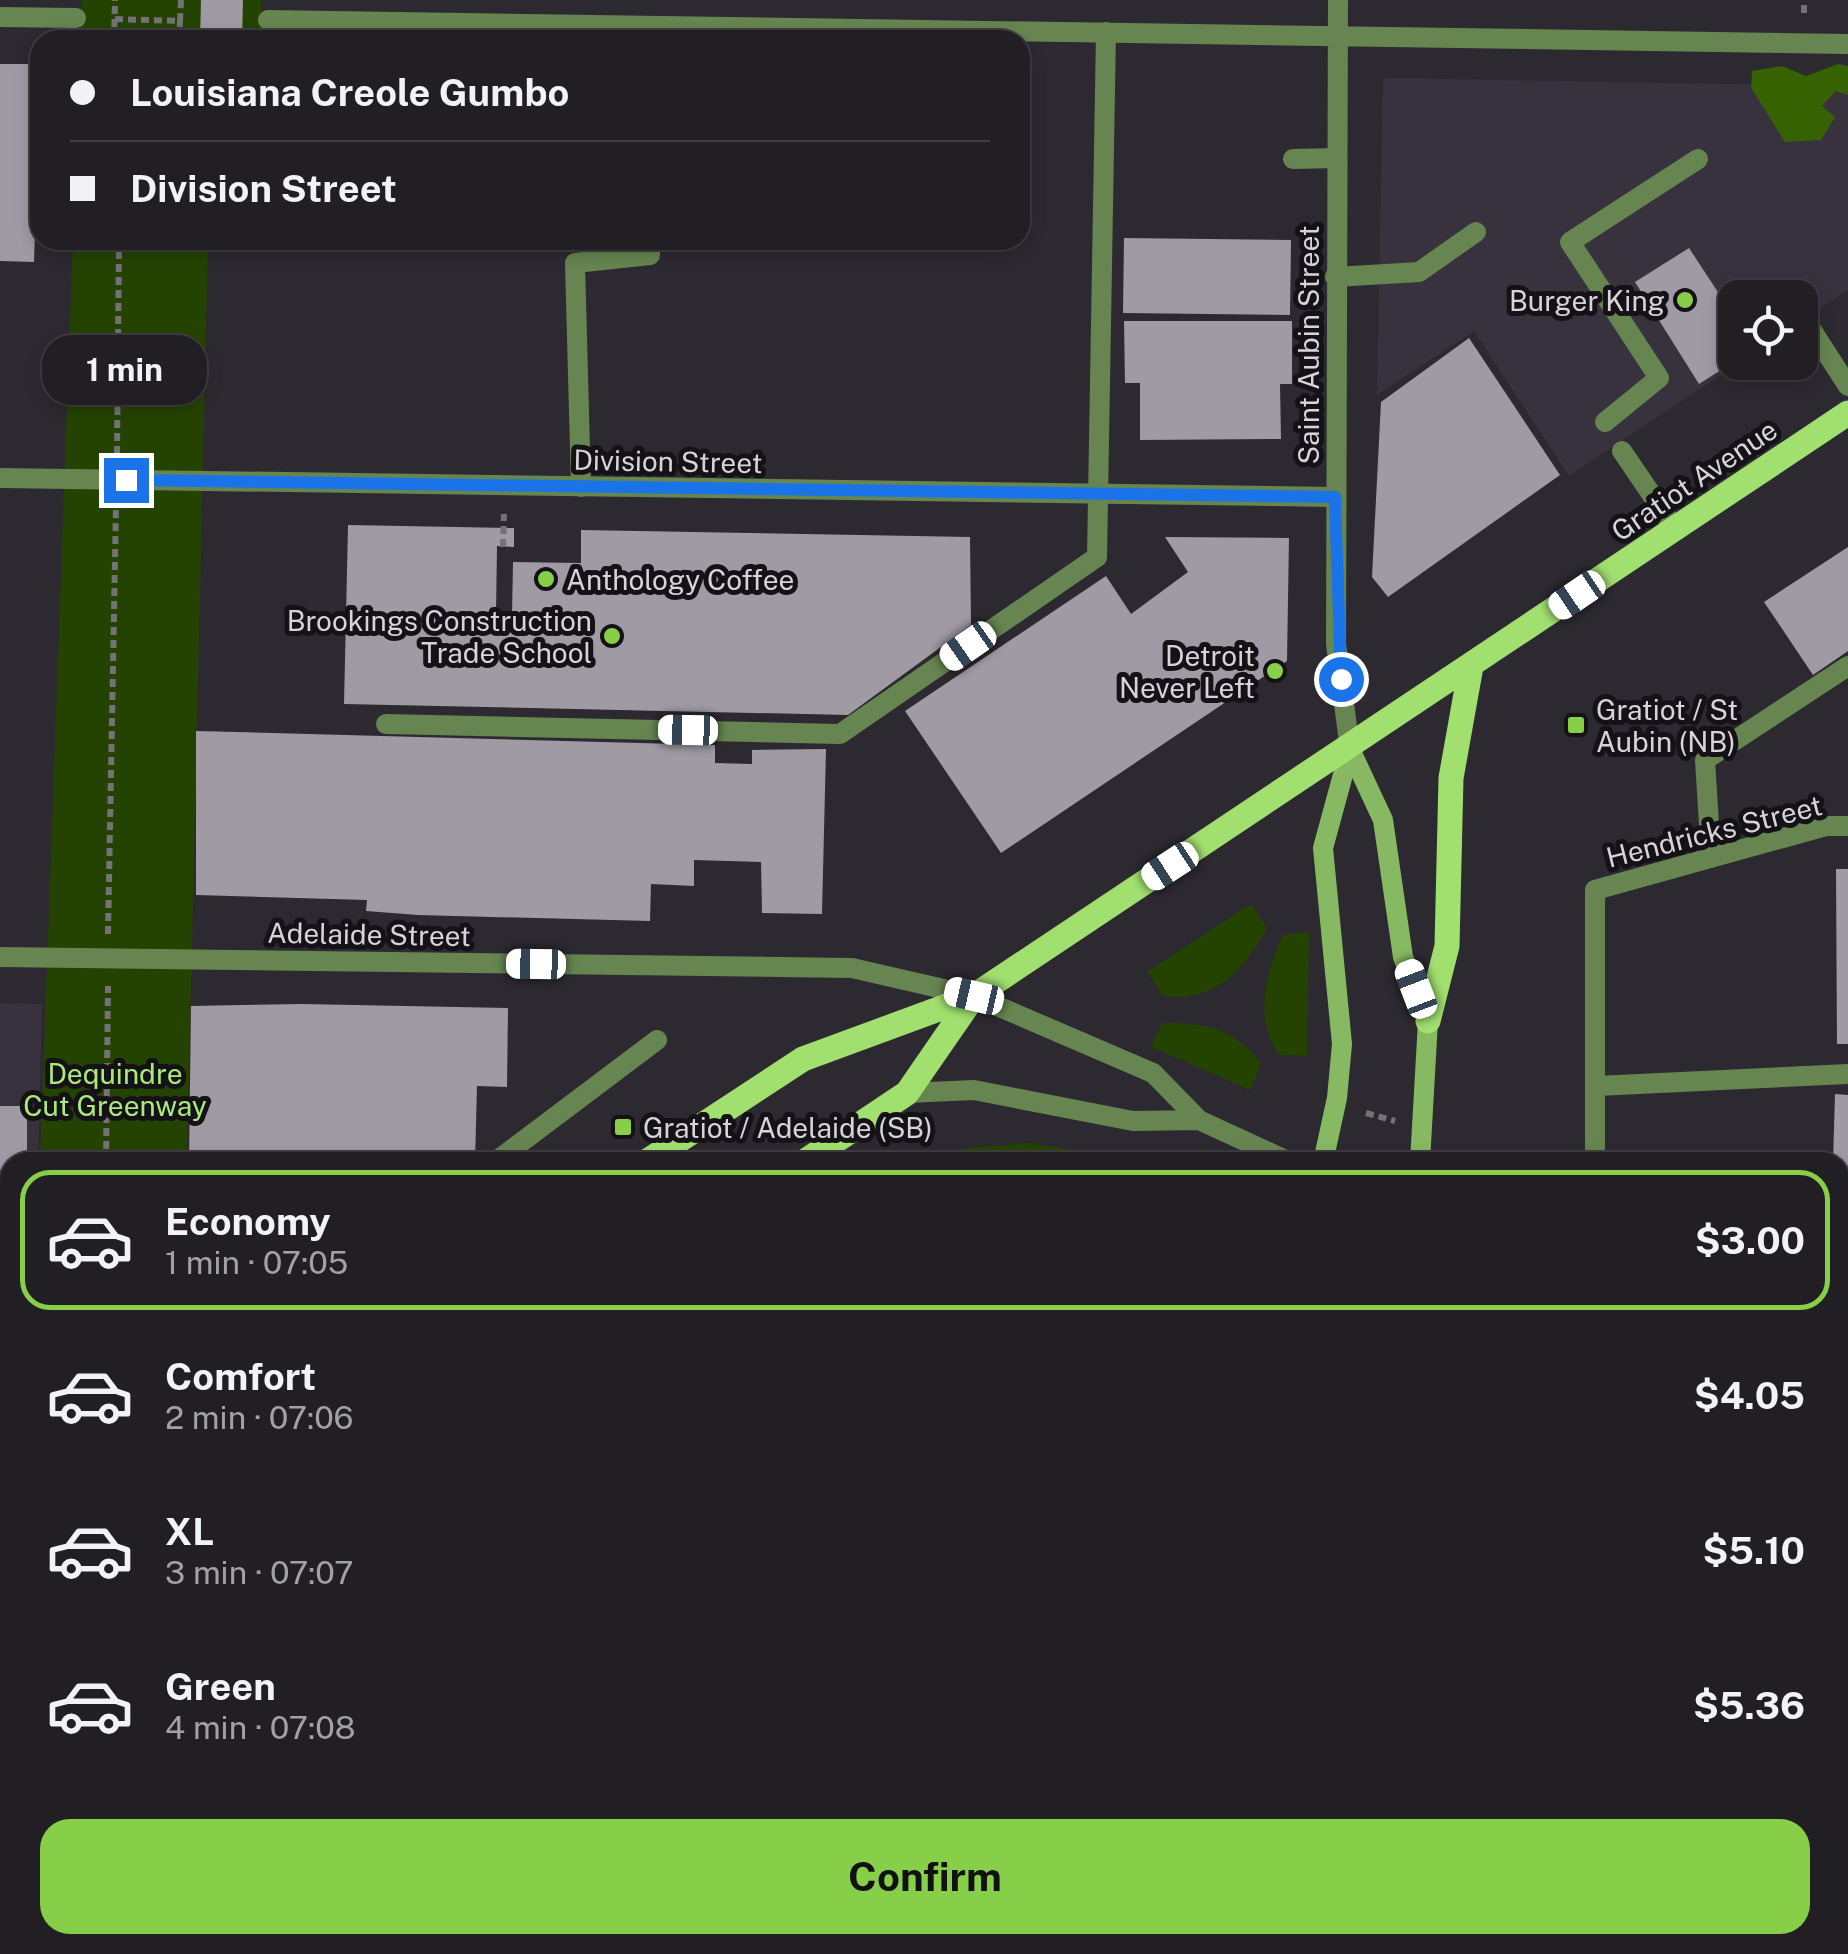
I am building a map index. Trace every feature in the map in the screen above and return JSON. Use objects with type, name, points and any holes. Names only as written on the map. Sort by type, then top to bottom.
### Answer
[{"type":"main road","name":"Gratiot Avenue","points":[[661,1152],[803,1058],[974,996],[1848,413]]},
{"type":"main road","points":[[1428,1021],[1447,946],[1451,778],[1472,666]]},
{"type":"main road","name":"Saint Aubin Street","points":[[1350,748],[1382,820],[1403,957],[1428,1021],[1421,1152]]},
{"type":"main road","name":"Saint Aubin Street","points":[[1325,1152],[1337,1098],[1342,1044],[1339,977],[1322,848],[1350,748]]},
{"type":"main road","name":"Gratiot Avenue","points":[[819,1152],[907,1094],[974,996]]},
{"type":"street","name":"Saint Aubin Street","points":[[1338,0],[1336,644],[1350,748]]},
{"type":"street","points":[[0,17],[76,18]]},
{"type":"street","points":[[268,20],[540,30]]},
{"type":"street","points":[[1030,32],[1848,44]]},
{"type":"street","points":[[386,724],[840,734],[1097,557],[1115,153],[1106,32]]},
{"type":"street","points":[[1292,158],[1337,158]]},
{"type":"street","points":[[1605,422],[1659,378],[1570,242],[1698,159]]},
{"type":"street","points":[[1336,277],[1419,272],[1476,232]]},
{"type":"street","points":[[581,487],[574,262],[650,256],[650,250]]},
{"type":"street","points":[[1818,340],[1848,386]]},
{"type":"street","points":[[1622,451],[1675,529]]},
{"type":"street","name":"Division Street","points":[[6,478],[1335,497]]},
{"type":"street","points":[[1711,856],[1705,760],[1848,666]]},
{"type":"street","name":"Hendricks Street","points":[[1597,1086],[1595,890],[1826,826],[1848,826]]},
{"type":"street","name":"Adelaide Street","points":[[0,957],[852,968],[974,996],[1152,1072],[1200,1120]]},
{"type":"street","points":[[507,1152],[657,1040]]},
{"type":"street","points":[[1595,1152],[1597,1086],[1848,1074]]},
{"type":"street","points":[[907,1094],[974,1090],[1132,1121],[1200,1120],[1269,1152]]},
{"type":"path","points":[[114,30],[116,0]]},
{"type":"path","points":[[180,0],[180,30]]},
{"type":"path","points":[[1804,0],[1804,13]]},
{"type":"path","points":[[115,18],[180,21]]},
{"type":"path","points":[[116,472],[120,250]]},
{"type":"path","points":[[108,944],[116,492]]},
{"type":"path","points":[[504,514],[504,547]]},
{"type":"path","points":[[106,1152],[108,984]]},
{"type":"path","points":[[1366,1112],[1395,1121]]},
{"type":"shaded area","points":[[1383,78],[1848,86],[1848,290],[1818,310],[1818,280],[1718,280],[1718,377],[1569,476],[1474,331],[1377,395]]},
{"type":"shaded area","points":[[0,1003],[42,1004],[38,1152],[0,1152]]},
{"type":"green space","points":[[82,0],[261,0],[261,30],[80,30]]},
{"type":"green space","points":[[1838,64],[1848,66],[1848,95],[1836,91],[1822,106],[1835,117],[1821,140],[1785,142],[1751,88],[1752,71],[1782,66],[1806,76]]},
{"type":"green space","name":"Dequindre Cut Greenway","points":[[73,250],[208,250],[187,1152],[40,1152]]},
{"type":"green space","points":[[1251,904],[1267,928],[1238,970],[1213,989],[1199,994],[1163,996],[1147,972]]},
{"type":"green space","points":[[1309,932],[1307,1056],[1279,1055],[1266,1026],[1267,980],[1283,935]]},
{"type":"green space","points":[[1162,1023],[1205,1026],[1241,1042],[1261,1064],[1250,1090],[1151,1047]]},
{"type":"green space","points":[[1029,1143],[1075,1152],[954,1152]]},
{"type":"building","points":[[201,0],[243,0],[242,30],[200,30]]},
{"type":"building","points":[[0,64],[30,64],[30,250],[34,250],[34,262],[0,261]]},
{"type":"building","points":[[1124,238],[1291,240],[1290,315],[1123,313]]},
{"type":"building","name":"Burger King","points":[[1689,248],[1718,292],[1718,372],[1699,384],[1635,282]]},
{"type":"building","points":[[1124,321],[1292,321],[1292,384],[1280,384],[1281,439],[1140,440],[1140,383],[1125,383]]},
{"type":"building","points":[[1469,338],[1560,475],[1388,597],[1372,577],[1381,402]]},
{"type":"building","points":[[348,525],[514,528],[514,547],[497,546],[496,614],[512,614],[513,562],[581,563],[581,530],[970,537],[971,625],[848,715],[344,704]]},
{"type":"building","points":[[1165,537],[1289,538],[1287,661],[1001,853],[905,711],[1106,576],[1131,614],[1188,572]]},
{"type":"building","points":[[1848,547],[1848,651],[1813,675],[1764,602]]},
{"type":"building","points":[[196,731],[715,745],[715,763],[752,764],[752,750],[826,749],[822,914],[762,913],[761,862],[694,860],[694,886],[651,884],[650,921],[418,915],[366,911],[367,900],[196,895]]},
{"type":"building","points":[[1836,869],[1848,869],[1848,1044],[1837,1044]]},
{"type":"building","points":[[191,1006],[508,1008],[507,1087],[477,1086],[475,1152],[189,1152]]},
{"type":"building","points":[[1835,1094],[1848,1095],[1848,1152],[1833,1152]]},
{"type":"building","points":[[0,1106],[27,1106],[27,1152],[0,1152]]},
{"type":"place","name":"Burger King","points":[[1685,300]]},
{"type":"place","name":"Anthology Coffee","points":[[546,579]]},
{"type":"place","name":"Brookings Construction Trade School","points":[[612,636]]},
{"type":"place","name":"Detroit Never Left","points":[[1275,671]]},
{"type":"place","name":"Gratiot / St Aubin (NB)","points":[[1576,725]]},
{"type":"place","name":"Gratiot / Adelaide (SB)","points":[[623,1127]]},
{"type":"route","points":[[126,480],[1335,497],[1336,644],[1341,679]]}]
